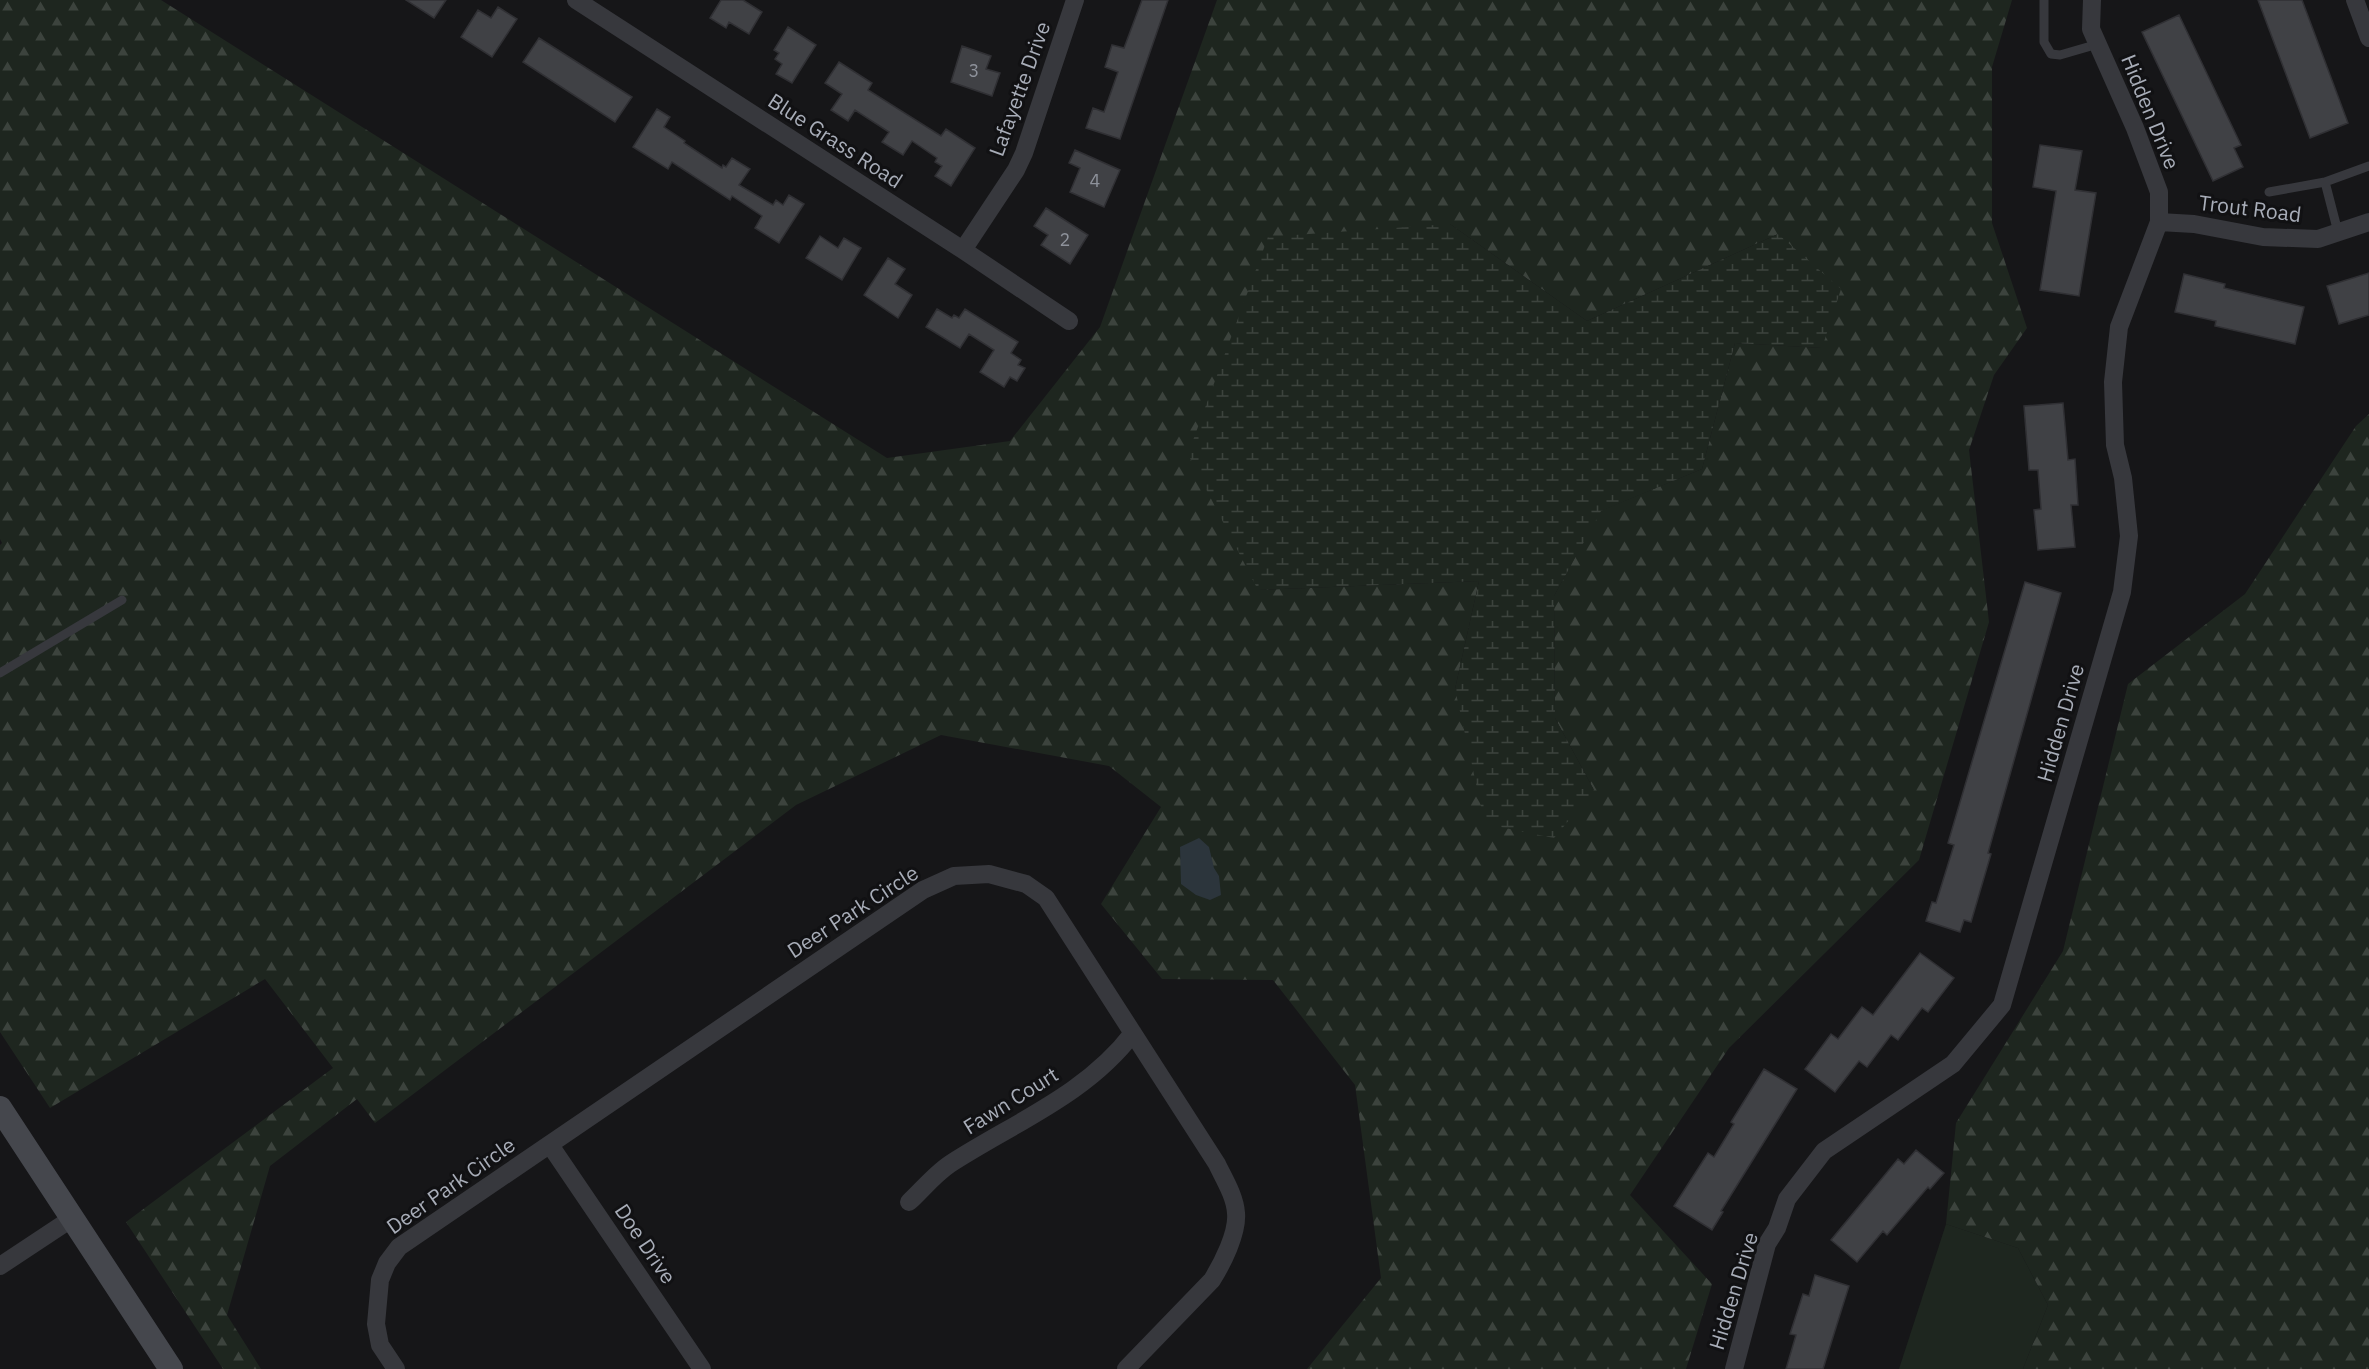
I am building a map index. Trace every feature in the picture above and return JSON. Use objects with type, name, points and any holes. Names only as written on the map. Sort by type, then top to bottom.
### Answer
[{"type":"main road","points":[[0,1108],[171,1369]]},
{"type":"street","name":"Blue Grass Road","points":[[576,0],[1069,321]]},
{"type":"street","name":"Lafayette Drive","points":[[963,250],[1016,170],[1024,153],[1075,0]]},
{"type":"street","name":"Hidden Drive","points":[[1734,1369],[1767,1244],[1777,1228],[1787,1199],[1824,1151],[1953,1064],[2002,1005],[2122,592],[2129,536],[2123,478],[2115,445],[2113,382],[2119,327],[2159,222],[2158,192],[2149,163],[2091,29],[2092,0]]},
{"type":"street","points":[[2355,0],[2369,38]]},
{"type":"street","name":"Trout Road","points":[[2159,222],[2194,225],[2263,237],[2318,239],[2369,222]]},
{"type":"street","name":"Deer Park Circle","points":[[396,1369],[380,1345],[376,1324],[380,1280],[387,1263],[399,1247],[923,890],[954,876],[989,874],[1012,878],[1026,884],[1046,898],[1217,1164],[1236,1213],[1234,1228],[1221,1265],[1212,1280],[1126,1369]]},
{"type":"street","name":"Fawn Court","points":[[909,1202],[948,1165],[1001,1136],[1094,1076],[1117,1054],[1133,1033]]},
{"type":"street","name":"Doe Drive","points":[[550,1144],[702,1369]]},
{"type":"street","points":[[0,1266],[71,1219]]},
{"type":"lane","points":[[2044,0],[2044,42],[2051,54],[2061,55],[2098,44]]},
{"type":"lane","points":[[2269,192],[2325,182],[2369,166]]},
{"type":"lane","points":[[2325,182],[2338,232]]},
{"type":"lane","points":[[0,673],[122,600]]},
{"type":"green space","points":[[0,0],[161,0],[887,458],[1010,441],[1100,327],[1217,0],[2012,0],[1992,67],[1992,223],[2027,328],[1994,375],[1969,450],[1989,622],[1919,860],[1729,1048],[1630,1195],[1712,1284],[1686,1369],[1307,1369],[1381,1278],[1355,1085],[1273,980],[1162,979],[1101,904],[1161,807],[1109,766],[941,735],[796,805],[375,1123],[357,1099],[270,1166],[227,1315],[261,1369],[223,1369],[126,1222],[333,1068],[265,979],[50,1108],[0,1032],[0,545],[2,543],[0,539]],"holes":[[[1450,224],[1587,321],[1778,234],[1822,348],[1735,343],[1702,469],[1600,511],[1554,596],[1555,718],[1594,790],[1455,689],[1479,581],[1258,590]]]},
{"type":"green space","points":[[1450,224],[1587,321],[1778,234],[1841,289],[1822,348],[1735,343],[1702,469],[1601,511],[1554,596],[1555,718],[1594,790],[1554,838],[1485,824],[1455,689],[1479,581],[1258,590],[1188,454],[1268,237]]},
{"type":"green space","points":[[2369,414],[2369,1369],[2023,1369],[2048,1305],[2018,1248],[1946,1224],[1956,1123],[2063,951],[2128,684],[2245,594],[2356,426]]},
{"type":"green space","points":[[1946,1224],[2018,1248],[2048,1305],[2023,1369],[1899,1369]]},
{"type":"shaded area","points":[[1199,838],[1209,847],[1214,868],[1219,876],[1221,895],[1210,900],[1196,895],[1181,884],[1180,847]]},
{"type":"building","points":[[406,0],[446,0],[434,18]]},
{"type":"building","points":[[721,0],[743,0],[762,12],[749,34],[729,22],[726,28],[710,18]]},
{"type":"building","points":[[1142,0],[1168,0],[1120,139],[1086,128],[1093,108],[1104,112],[1118,72],[1105,67],[1112,45],[1124,48]]},
{"type":"building","points":[[2258,0],[2302,0],[2348,123],[2310,138]]},
{"type":"building","points":[[498,7],[517,19],[492,57],[461,37],[478,10],[491,18]]},
{"type":"building","points":[[2179,15],[2241,145],[2234,148],[2243,167],[2213,181],[2142,32]]},
{"type":"building","points":[[788,27],[816,45],[792,83],[776,74],[782,64],[775,59],[779,53],[774,50]]},
{"type":"building","points":[[539,38],[632,97],[615,122],[523,62]]},
{"type":"building","points":[[962,46],[991,56],[986,69],[1000,73],[992,96],[951,82]]},
{"type":"building","points":[[839,62],[872,83],[868,90],[941,136],[946,129],[975,148],[951,186],[935,176],[942,166],[935,162],[937,158],[912,141],[903,155],[882,142],[889,132],[855,110],[848,121],[831,110],[842,94],[825,83]]},
{"type":"building","points":[[657,109],[670,117],[664,127],[722,168],[723,165],[726,167],[732,158],[750,169],[739,185],[773,205],[776,200],[783,205],[789,195],[804,204],[779,243],[755,228],[762,216],[732,196],[730,200],[672,162],[668,169],[633,147]]},
{"type":"building","points":[[2040,145],[2082,151],[2075,190],[2096,193],[2079,296],[2040,290],[2056,191],[2033,187]]},
{"type":"building","points":[[1075,150],[1120,170],[1104,207],[1070,192],[1080,168],[1069,163]]},
{"type":"building","points":[[1046,208],[1088,235],[1070,264],[1041,245],[1048,235],[1034,226]]},
{"type":"building","points":[[820,236],[838,248],[844,238],[861,248],[842,280],[806,258]]},
{"type":"building","points":[[888,258],[905,269],[895,284],[912,295],[898,318],[864,295]]},
{"type":"building","points":[[2369,273],[2369,315],[2339,324],[2327,286]]},
{"type":"building","points":[[2184,274],[2225,284],[2224,288],[2304,307],[2295,344],[2215,326],[2216,321],[2175,312]]},
{"type":"building","points":[[937,309],[952,318],[954,315],[959,318],[965,309],[1018,342],[1011,353],[1021,360],[1018,365],[1025,368],[1017,381],[1010,377],[1004,387],[980,372],[994,350],[969,334],[960,348],[926,327]]},
{"type":"building","points":[[2063,403],[2068,460],[2075,459],[2078,505],[2071,505],[2075,547],[2038,550],[2034,510],[2041,509],[2038,470],[2029,470],[2024,406]]},
{"type":"building","points":[[2025,582],[2061,593],[1988,853],[1991,854],[1971,922],[1964,920],[1960,932],[1926,921],[1932,902],[1936,903],[1954,845],[1948,843]]},
{"type":"building","points":[[1920,953],[1954,978],[1928,1012],[1922,1008],[1898,1040],[1891,1035],[1867,1067],[1859,1061],[1835,1092],[1805,1069],[1831,1034],[1838,1039],[1862,1007],[1873,1015]]},
{"type":"building","points":[[1764,1069],[1797,1089],[1721,1211],[1723,1212],[1712,1230],[1674,1206],[1708,1153],[1714,1157],[1734,1124],[1731,1122]]},
{"type":"building","points":[[1916,1150],[1944,1173],[1930,1189],[1928,1187],[1887,1235],[1883,1231],[1857,1262],[1831,1240],[1898,1159],[1904,1164]]},
{"type":"building","points":[[1815,1275],[1849,1286],[1823,1369],[1786,1369],[1796,1335],[1790,1334],[1803,1294],[1809,1296]]}]
